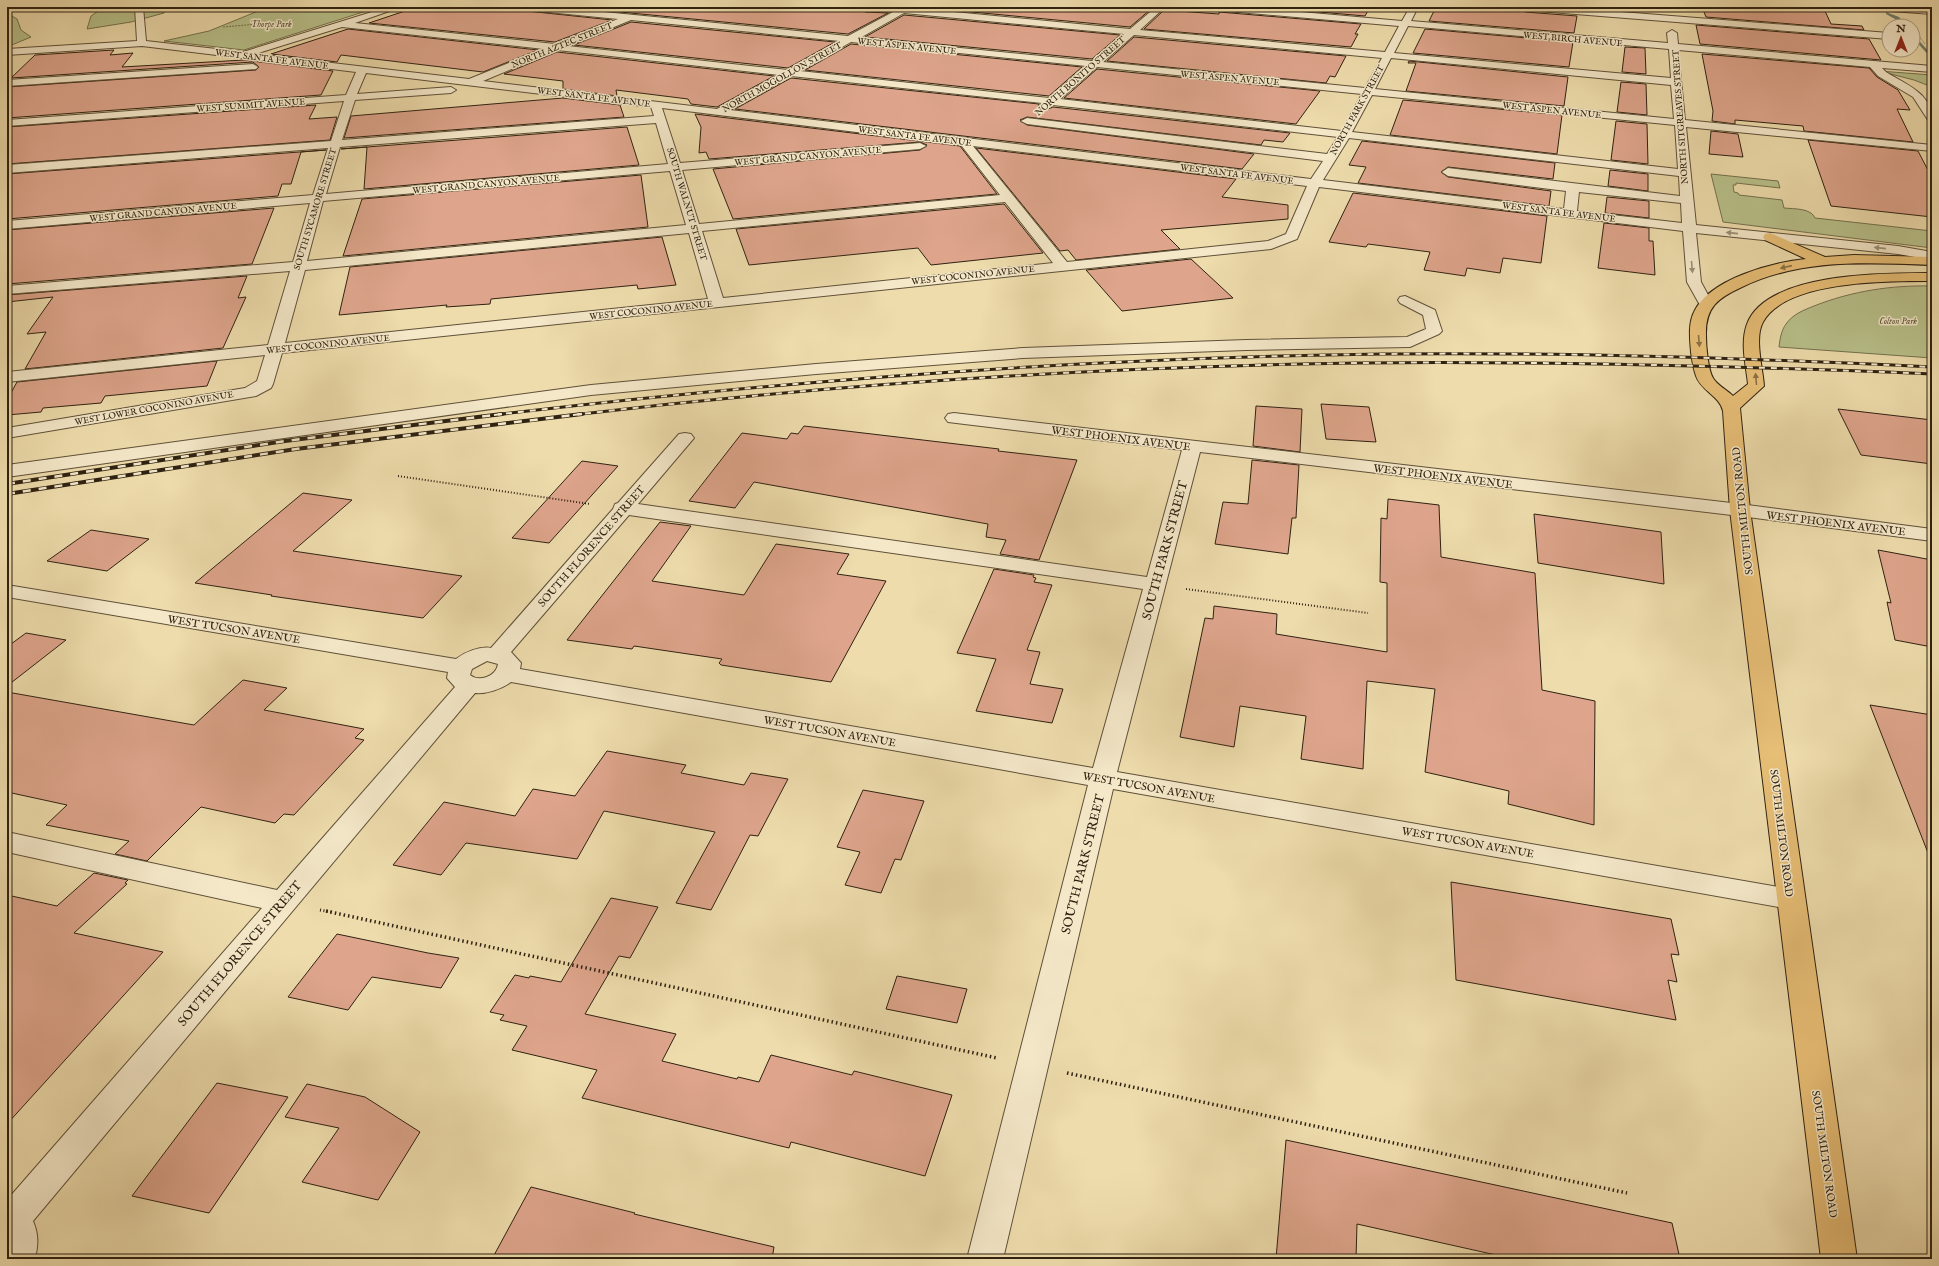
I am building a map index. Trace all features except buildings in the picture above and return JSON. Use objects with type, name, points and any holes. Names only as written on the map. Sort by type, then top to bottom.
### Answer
[{"type":"main road","points":[[1770,237],[1825,261],[1860,279]]},
{"type":"main road","points":[[1932,261],[1825,261],[1794,265],[1747,278],[1721,292],[1706,304],[1700,316],[1698,330],[1703,376],[1731,406],[1756,386],[1752,341],[1754,324],[1762,310],[1793,292],[1830,282],[1860,279],[1932,277]]},
{"type":"main road","name":"SOUTH MILTON ROAD","points":[[1731,406],[1740,510],[1790,899],[1839,1259]]},
{"type":"street","points":[[139,7],[142,43]]},
{"type":"street","points":[[240,55],[397,7]]},
{"type":"street","name":"WEST ASPEN AVENUE","points":[[527,7],[1091,65],[1932,148]]},
{"type":"street","points":[[865,7],[905,9],[1131,32],[1677,82]]},
{"type":"street","name":"NORTH BONITO STREET","points":[[1161,7],[1091,65],[1024,124],[1331,158]]},
{"type":"street","name":"WEST BIRCH AVENUE","points":[[1215,7],[1675,48],[1932,69]]},
{"type":"street","name":"NORTH PARK STREET","points":[[1292,236],[1315,183],[1346,135],[1367,92],[1406,24],[1414,7]]},
{"type":"street","points":[[1525,7],[1881,35]]},
{"type":"street","name":"NORTH SITGREAVES STREET","points":[[1668,7],[1675,48],[1689,228]]},
{"type":"street","points":[[1877,7],[1926,9],[1932,20]]},
{"type":"street","name":"NORTH AZTEC STREET","points":[[468,83],[650,9]]},
{"type":"street","name":"NORTH MOGOLLON STREET","points":[[719,112],[905,9]]},
{"type":"street","points":[[341,24],[1050,101],[1684,173]]},
{"type":"street","name":"WEST SANTA FE AVENUE","points":[[7,52],[142,43],[1570,214],[1898,250],[1932,256]]},
{"type":"street","points":[[7,62],[20,51]]},
{"type":"street","points":[[7,83],[306,63]]},
{"type":"street","points":[[1873,64],[1882,74],[1917,95],[1932,118]]},
{"type":"street","name":"SOUTH SYCAMORE STREET","points":[[274,349],[335,144],[350,98],[362,70]]},
{"type":"street","name":"WEST SUMMIT AVENUE","points":[[7,123],[496,86]]},
{"type":"street","name":"SOUTH WALNUT STREET","points":[[656,105],[717,302]]},
{"type":"street","points":[[7,169],[661,118]]},
{"type":"street","points":[[999,146],[1010,136]]},
{"type":"street","points":[[964,142],[1062,266]]},
{"type":"street","name":"WEST GRAND CANYON AVENUE","points":[[7,225],[964,142]]},
{"type":"street","points":[[1448,172],[1573,188],[1686,200]]},
{"type":"street","points":[[1570,214],[1573,188]]},
{"type":"street","points":[[7,290],[298,266],[1009,198]]},
{"type":"street","points":[[1689,228],[1694,282],[1706,304]]},
{"type":"street","name":"WEST COCONINO AVENUE","points":[[7,377],[1062,266],[1248,248],[1271,245],[1292,236]]},
{"type":"street","points":[[7,471],[591,390],[816,369],[1023,353],[1246,345],[1410,342],[1434,331],[1430,313],[1405,300]]},
{"type":"street","name":"WEST LOWER COCONINO AVENUE","points":[[7,433],[250,392],[265,384],[274,349]]},
{"type":"street","name":"WEST PHOENIX AVENUE","points":[[954,418],[1740,510],[1932,535]]},
{"type":"street","name":"SOUTH FLORENCE STREET","points":[[502,664],[622,508],[685,438]]},
{"type":"street","name":"SOUTH PARK STREET","points":[[986,1259],[1103,779],[1192,447]]},
{"type":"street","points":[[622,508],[1155,584]]},
{"type":"street","name":"WEST TUCSON AVENUE","points":[[7,592],[465,676],[489,684],[502,664]]},
{"type":"street","name":"WEST TUCSON AVENUE","points":[[465,676],[467,661],[477,656],[502,664],[1103,779],[1790,899]]},
{"type":"street","name":"SOUTH FLORENCE STREET","points":[[8,1222],[282,902],[465,676]]},
{"type":"street","points":[[7,842],[282,902]]},
{"type":"street","points":[[8,1222],[19,1230],[22,1243],[17,1259]]},
{"type":"path","points":[[398,476],[622,508]]},
{"type":"path","points":[[1155,584],[1368,613]]},
{"type":"path","points":[[282,902],[1033,1066],[1628,1193]]},
{"type":"green space","points":[[104,7],[165,7],[164,13],[131,22],[87,29],[91,16]]},
{"type":"green space","name":"Thorpe Park","points":[[268,7],[379,7],[244,50],[164,41],[209,31]]},
{"type":"green space","points":[[7,13],[17,19],[21,30],[31,37],[7,47]]},
{"type":"green space","points":[[1879,71],[1932,75],[1932,87],[1914,80]]},
{"type":"green space","points":[[1711,174],[1778,181],[1780,188],[1736,183],[1736,185],[1733,185],[1734,192],[1738,193],[1739,195],[1782,200],[1784,208],[1810,212],[1815,218],[1932,231],[1932,248],[1723,222]]},
{"type":"green space","name":"Colton Park","points":[[1932,286],[1932,358],[1779,347],[1782,332],[1789,321],[1799,313],[1814,306],[1843,296],[1872,290]]},
{"type":"waterway","points":[[1888,13],[1897,18]]},
{"type":"waterway","points":[[1921,45],[1932,58]]},
{"type":"railway","points":[[494,415],[605,402],[826,381],[1048,366],[1271,356],[1382,354],[1588,355],[1726,358],[1932,367]]},
{"type":"railway","points":[[573,415],[769,394],[867,386],[1063,373],[1260,365],[1358,363],[1573,363],[1717,366],[1932,374]]},
{"type":"railway","points":[[7,484],[285,441],[502,414]]},
{"type":"railway","points":[[7,494],[296,449],[582,414]]}]
